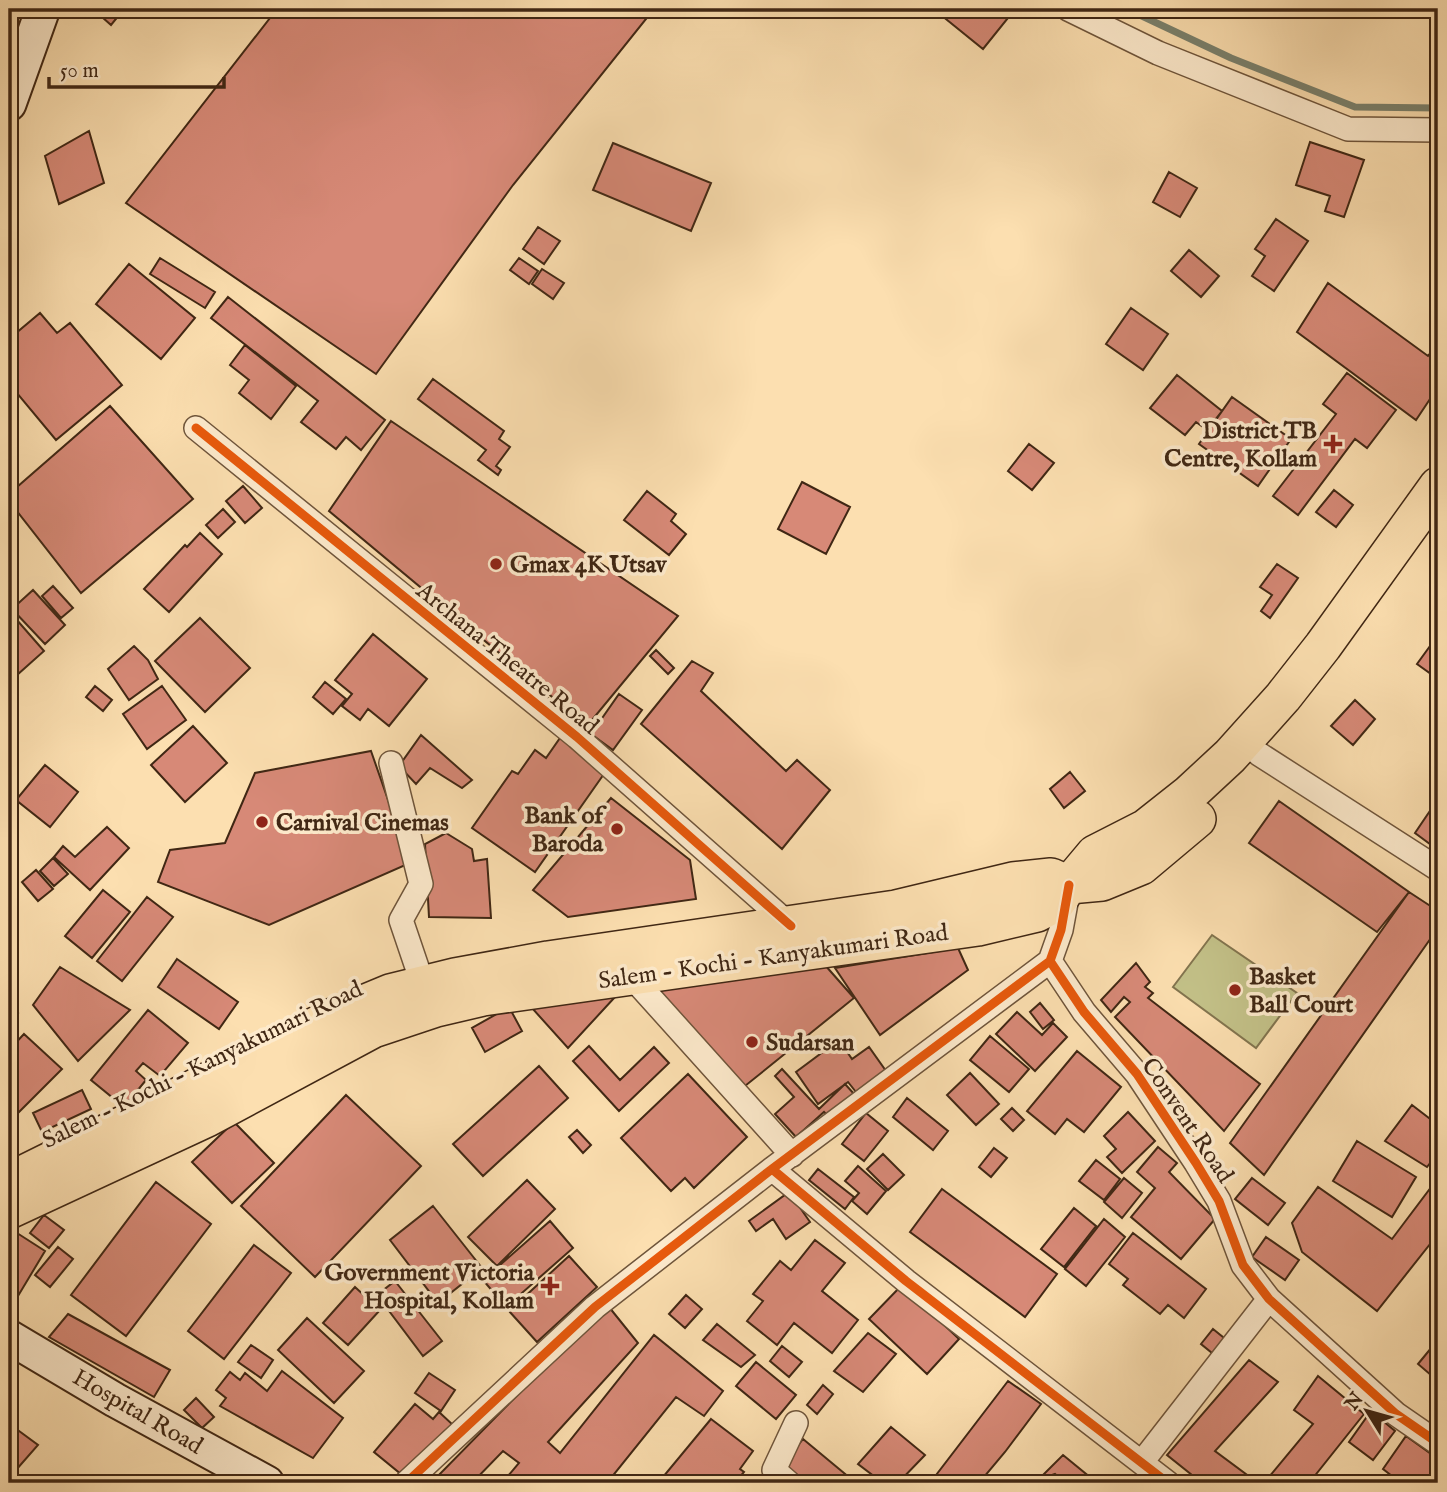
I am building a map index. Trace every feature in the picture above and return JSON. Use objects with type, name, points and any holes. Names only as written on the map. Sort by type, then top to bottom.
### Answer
[{"type":"main road","points":[[9,104],[43,9]]},
{"type":"main road","name":"Salem - Kochi - Kanyakumari Road","points":[[9,1210],[207,1118],[373,1029],[436,1008],[483,997],[978,927],[1037,913],[1056,903],[1095,854],[1146,828],[1189,794],[1230,756],[1283,697],[1323,646],[1438,486]]},
{"type":"main road","name":"Salem - Kochi - Kanyakumari Road","points":[[9,1177],[22,1175],[337,1015],[390,993],[548,960],[896,909],[1013,881],[1051,877],[1069,885],[1102,882],[1141,866],[1197,819],[1259,754],[1438,518]]},
{"type":"main road","name":"Hospital Road","points":[[9,1337],[115,1400],[267,1483]]},
{"type":"street","points":[[1068,9],[1157,54],[1348,129],[1438,130]]},
{"type":"street","name":"Archana Theatre Road","points":[[196,428],[577,737],[791,926]]},
{"type":"street","points":[[1259,754],[1438,869]]},
{"type":"street","points":[[391,763],[421,884],[401,920],[422,985]]},
{"type":"street","points":[[406,1483],[595,1307],[772,1169],[1050,961],[1061,930],[1069,885]]},
{"type":"street","name":"Convent Road","points":[[1050,961],[1084,1012],[1137,1074],[1172,1126],[1219,1201],[1243,1265],[1269,1299],[1396,1414],[1438,1443]]},
{"type":"street","points":[[631,976],[792,1155]]},
{"type":"street","points":[[772,1169],[906,1281],[1168,1483]]},
{"type":"street","points":[[1142,1462],[1269,1299]]},
{"type":"street","points":[[775,1479],[796,1423]]},
{"type":"shaded area","name":"Basket Ball Court","points":[[1212,935],[1297,993],[1256,1048],[1173,987]]},
{"type":"building","points":[[93,9],[124,9],[111,25]]},
{"type":"building","points":[[277,9],[654,9],[513,185],[376,374],[126,203]]},
{"type":"building","points":[[1006,9],[1012,13],[983,49],[936,11]]},
{"type":"building","points":[[89,131],[104,183],[59,204],[45,156]]},
{"type":"building","points":[[1310,142],[1364,160],[1344,217],[1325,211],[1330,196],[1296,185]]},
{"type":"building","points":[[613,143],[711,183],[691,231],[593,190]]},
{"type":"building","points":[[1169,172],[1197,188],[1180,217],[1153,202]]},
{"type":"building","points":[[1276,219],[1308,241],[1274,291],[1252,276],[1265,256],[1255,249]]},
{"type":"building","points":[[538,227],[560,241],[544,264],[523,249]]},
{"type":"building","points":[[1189,250],[1219,276],[1201,297],[1171,271]]},
{"type":"building","points":[[160,258],[215,292],[205,308],[150,274]]},
{"type":"building","points":[[519,258],[538,271],[529,284],[510,270]]},
{"type":"building","points":[[129,264],[195,318],[161,359],[96,304]]},
{"type":"building","points":[[542,269],[564,283],[553,299],[532,284]]},
{"type":"building","points":[[1328,283],[1428,356],[1438,344],[1438,387],[1416,420],[1297,332]]},
{"type":"building","points":[[228,297],[385,420],[361,450],[346,437],[336,449],[301,422],[318,401],[211,318]]},
{"type":"building","points":[[1131,308],[1168,334],[1143,370],[1106,344]]},
{"type":"building","points":[[40,313],[57,333],[70,323],[122,385],[56,440],[17,393],[9,399],[9,339]]},
{"type":"building","points":[[245,345],[296,386],[271,419],[239,393],[249,380],[230,365]]},
{"type":"building","name":"District TB Centre, Kollam","points":[[1347,373],[1396,410],[1367,448],[1355,439],[1298,515],[1273,496],[1336,414],[1323,404]]},
{"type":"building","points":[[1177,375],[1222,411],[1207,430],[1196,422],[1185,435],[1150,408]]},
{"type":"building","points":[[433,379],[504,431],[499,439],[510,447],[496,466],[501,470],[498,475],[478,460],[486,450],[418,399]]},
{"type":"building","points":[[1232,397],[1291,439],[1258,486],[1199,444]]},
{"type":"building","points":[[110,406],[193,499],[81,593],[9,501],[9,494]]},
{"type":"building","name":"Gmax 4K Utsav","points":[[391,421],[678,616],[587,726],[329,511]]},
{"type":"building","points":[[1029,444],[1054,463],[1032,490],[1008,471]]},
{"type":"building","points":[[802,482],[850,507],[826,554],[778,529]]},
{"type":"building","points":[[243,486],[262,508],[245,523],[226,501]]},
{"type":"building","points":[[1334,490],[1353,505],[1336,527],[1316,512]]},
{"type":"building","points":[[647,491],[676,514],[671,521],[686,534],[669,555],[624,520]]},
{"type":"building","points":[[223,509],[235,522],[218,538],[206,525]]},
{"type":"building","points":[[200,533],[222,554],[169,612],[144,589],[185,545],[187,547]]},
{"type":"building","points":[[1277,564],[1298,578],[1270,618],[1261,611],[1272,595],[1260,587]]},
{"type":"building","points":[[53,586],[73,608],[61,618],[42,596]]},
{"type":"building","points":[[33,590],[65,625],[45,644],[12,609]]},
{"type":"building","points":[[9,611],[44,651],[17,675],[9,666]]},
{"type":"building","points":[[200,618],[250,668],[205,712],[155,661]]},
{"type":"building","points":[[373,634],[427,679],[389,726],[368,709],[360,720],[342,706],[352,694],[335,680]]},
{"type":"building","points":[[1438,635],[1438,679],[1417,664]]},
{"type":"building","points":[[134,646],[148,660],[158,679],[129,700],[108,669]]},
{"type":"building","points":[[656,650],[674,668],[668,674],[650,656]]},
{"type":"building","points":[[692,661],[713,673],[701,691],[786,771],[797,760],[830,790],[782,849],[641,724]]},
{"type":"building","points":[[325,682],[346,699],[333,714],[313,697]]},
{"type":"building","points":[[95,686],[112,700],[103,711],[86,697]]},
{"type":"building","points":[[162,686],[186,720],[147,749],[123,714]]},
{"type":"building","points":[[619,694],[642,710],[613,750],[591,734]]},
{"type":"building","points":[[1355,700],[1375,719],[1353,745],[1331,726]]},
{"type":"building","points":[[193,726],[227,763],[185,802],[151,765]]},
{"type":"building","points":[[421,735],[472,780],[462,788],[430,768],[416,784],[399,766]]},
{"type":"building","points":[[560,738],[606,771],[535,872],[472,828],[512,771],[518,774],[535,750],[546,758]]},
{"type":"building","points":[[371,751],[410,863],[269,925],[158,882],[170,850],[225,843],[255,773]]},
{"type":"building","points":[[45,765],[78,792],[50,827],[16,800]]},
{"type":"building","points":[[1070,772],[1085,791],[1064,808],[1050,789]]},
{"type":"building","points":[[9,785],[16,792],[9,800]]},
{"type":"building","name":"Bank of Baroda","points":[[611,798],[690,860],[696,899],[568,917],[533,890]]},
{"type":"building","points":[[1438,799],[1438,850],[1415,833]]},
{"type":"building","points":[[1279,801],[1409,892],[1377,932],[1249,843]]},
{"type":"building","points":[[107,827],[129,848],[90,890],[54,857],[63,846],[75,857]]},
{"type":"building","points":[[446,833],[472,849],[474,861],[487,859],[491,918],[429,917],[425,844]]},
{"type":"building","points":[[53,858],[68,874],[54,886],[40,871]]},
{"type":"building","points":[[36,870],[53,889],[38,901],[22,882]]},
{"type":"building","points":[[103,890],[130,912],[92,958],[65,936]]},
{"type":"building","points":[[1409,892],[1438,911],[1438,928],[1264,1175],[1230,1143]]},
{"type":"building","points":[[147,897],[173,917],[122,981],[97,961]]},
{"type":"building","points":[[9,918],[17,929],[9,935]]},
{"type":"building","points":[[958,948],[968,970],[880,1035],[835,968]]},
{"type":"building","name":"Sudarsan","points":[[817,956],[854,998],[745,1086],[648,982]]},
{"type":"building","points":[[177,959],[238,1002],[219,1029],[158,987]]},
{"type":"building","points":[[1136,963],[1150,982],[1145,987],[1153,993],[1148,998],[1260,1084],[1224,1131],[1115,1017],[1130,1002],[1124,997],[1111,1012],[1101,1000]]},
{"type":"building","points":[[60,967],[130,1010],[78,1061],[33,1005]]},
{"type":"building","points":[[615,997],[568,1048],[532,1008]]},
{"type":"building","points":[[1040,1003],[1054,1020],[1043,1029],[1030,1012]]},
{"type":"building","points":[[9,1004],[18,1013],[9,1023]]},
{"type":"building","points":[[509,1007],[522,1031],[485,1052],[472,1028]]},
{"type":"building","points":[[148,1010],[188,1043],[160,1076],[143,1063],[136,1071],[146,1080],[124,1107],[91,1080]]},
{"type":"building","points":[[1017,1012],[1042,1035],[1053,1023],[1067,1037],[1035,1071],[996,1034]]},
{"type":"building","points":[[24,1034],[62,1069],[9,1122],[9,1050]]},
{"type":"building","points":[[990,1036],[1029,1069],[1009,1092],[970,1060]]},
{"type":"building","points":[[839,1040],[852,1059],[869,1047],[886,1071],[856,1092],[848,1082],[818,1104],[796,1072]]},
{"type":"building","points":[[589,1046],[620,1080],[654,1047],[669,1063],[619,1111],[573,1061]]},
{"type":"building","points":[[1077,1051],[1121,1087],[1084,1132],[1067,1119],[1055,1134],[1027,1111]]},
{"type":"building","points":[[539,1066],[568,1098],[483,1176],[453,1144]]},
{"type":"building","points":[[782,1069],[819,1109],[845,1084],[855,1095],[830,1118],[824,1112],[796,1137],[775,1114],[794,1097],[775,1076]]},
{"type":"building","points":[[970,1073],[999,1104],[976,1125],[947,1095]]},
{"type":"building","points":[[688,1074],[747,1137],[694,1188],[685,1178],[671,1191],[621,1138]]},
{"type":"building","points":[[82,1090],[91,1109],[42,1132],[33,1113]]},
{"type":"building","points":[[346,1095],[421,1166],[315,1277],[241,1206]]},
{"type":"building","points":[[907,1098],[948,1131],[933,1150],[893,1117]]},
{"type":"building","points":[[1412,1105],[1438,1125],[1438,1153],[1427,1167],[1385,1141]]},
{"type":"building","points":[[1012,1108],[1024,1120],[1013,1131],[1001,1119]]},
{"type":"building","points":[[1128,1112],[1155,1141],[1122,1173],[1107,1157],[1116,1149],[1104,1136]]},
{"type":"building","points":[[866,1113],[888,1131],[864,1161],[842,1144]]},
{"type":"building","points":[[234,1122],[274,1163],[232,1203],[192,1162]]},
{"type":"building","points":[[577,1130],[591,1145],[583,1153],[569,1137]]},
{"type":"building","points":[[1357,1141],[1416,1177],[1392,1217],[1333,1181]]},
{"type":"building","points":[[1158,1147],[1177,1163],[1169,1172],[1215,1219],[1181,1259],[1131,1217],[1155,1188],[1137,1172]]},
{"type":"building","points":[[994,1148],[1007,1158],[991,1177],[979,1167]]},
{"type":"building","points":[[883,1154],[904,1175],[888,1190],[867,1169]]},
{"type":"building","points":[[1096,1160],[1120,1179],[1104,1200],[1079,1181]]},
{"type":"building","points":[[858,1166],[886,1191],[867,1214],[852,1201],[859,1193],[845,1181]]},
{"type":"building","points":[[818,1169],[854,1197],[845,1209],[809,1180]]},
{"type":"building","points":[[1124,1178],[1142,1193],[1122,1218],[1104,1202]]},
{"type":"building","points":[[1252,1178],[1285,1203],[1268,1225],[1235,1199]]},
{"type":"building","points":[[1438,1178],[1438,1234],[1377,1311],[1302,1252],[1292,1223],[1318,1187],[1392,1239]]},
{"type":"building","points":[[527,1180],[555,1209],[497,1266],[468,1237]]},
{"type":"building","points":[[156,1182],[211,1224],[126,1336],[71,1295]]},
{"type":"building","points":[[942,1189],[1057,1274],[1025,1317],[910,1232]]},
{"type":"building","points":[[789,1192],[810,1222],[786,1239],[773,1219],[756,1231],[749,1221]]},
{"type":"building","points":[[433,1206],[482,1268],[438,1303],[390,1240]]},
{"type":"building","points":[[1074,1208],[1096,1226],[1064,1267],[1041,1249]]},
{"type":"building","points":[[44,1215],[64,1230],[49,1248],[30,1233]]},
{"type":"building","points":[[1104,1219],[1125,1237],[1086,1286],[1065,1269]]},
{"type":"building","points":[[550,1221],[573,1248],[506,1307],[483,1280]]},
{"type":"building","points":[[17,1233],[45,1251],[9,1311],[9,1238]]},
{"type":"building","points":[[1133,1233],[1206,1289],[1184,1318],[1168,1305],[1160,1314],[1123,1285],[1128,1279],[1109,1264]]},
{"type":"building","points":[[1266,1237],[1299,1260],[1285,1280],[1252,1257]]},
{"type":"building","points":[[815,1240],[845,1263],[822,1291],[858,1320],[832,1353],[794,1323],[777,1345],[747,1321],[763,1301],[753,1294],[780,1261],[791,1270]]},
{"type":"building","points":[[254,1245],[291,1273],[224,1359],[188,1331]]},
{"type":"building","points":[[58,1247],[73,1259],[50,1287],[35,1275]]},
{"type":"building","points":[[569,1256],[597,1287],[537,1342],[509,1311]]},
{"type":"building","points":[[395,1281],[442,1341],[423,1356],[377,1295]]},
{"type":"building","points":[[902,1285],[959,1339],[927,1374],[869,1319]]},
{"type":"building","points":[[355,1287],[380,1310],[348,1345],[323,1323]]},
{"type":"building","points":[[686,1295],[702,1309],[685,1328],[669,1314]]},
{"type":"building","points":[[609,1307],[638,1343],[548,1442],[560,1453],[654,1335],[723,1391],[704,1416],[676,1397],[607,1483],[502,1483],[519,1463],[503,1451],[472,1483],[431,1483],[598,1313]]},
{"type":"building","points":[[68,1314],[170,1370],[154,1397],[49,1337]]},
{"type":"building","points":[[307,1318],[364,1371],[334,1403],[278,1350]]},
{"type":"building","points":[[717,1324],[755,1355],[741,1367],[703,1340]]},
{"type":"building","points":[[1213,1329],[1229,1342],[1217,1357],[1201,1344]]},
{"type":"building","points":[[868,1333],[896,1354],[863,1392],[834,1371]]},
{"type":"building","points":[[251,1345],[273,1360],[261,1378],[238,1362]]},
{"type":"building","points":[[782,1346],[802,1362],[789,1377],[770,1361]]},
{"type":"building","points":[[1432,1347],[1438,1352],[1438,1381],[1418,1364]]},
{"type":"building","points":[[1249,1360],[1278,1382],[1215,1451],[1258,1483],[1202,1483],[1167,1455]]},
{"type":"building","points":[[756,1362],[796,1395],[776,1419],[736,1386]]},
{"type":"building","points":[[282,1371],[343,1418],[313,1458],[220,1406],[226,1398],[216,1390],[230,1372],[240,1380],[245,1373],[267,1391]]},
{"type":"building","points":[[429,1373],[455,1390],[441,1411],[415,1393]]},
{"type":"building","points":[[1318,1376],[1364,1414],[1309,1483],[1264,1483],[1313,1424],[1294,1410]]},
{"type":"building","points":[[1008,1381],[1041,1404],[1005,1452],[979,1483],[930,1483]]},
{"type":"building","points":[[823,1385],[833,1394],[817,1414],[807,1405]]},
{"type":"building","points":[[196,1398],[214,1417],[202,1428],[184,1410]]},
{"type":"building","points":[[415,1404],[433,1419],[439,1412],[453,1425],[407,1479],[374,1452]]},
{"type":"building","points":[[1371,1411],[1395,1431],[1373,1460],[1349,1442]]},
{"type":"building","points":[[711,1419],[753,1451],[740,1469],[744,1472],[735,1483],[658,1483]]},
{"type":"building","points":[[891,1427],[925,1455],[898,1483],[883,1483],[858,1464]]},
{"type":"building","points":[[15,1428],[38,1445],[9,1478],[9,1435]]},
{"type":"building","points":[[1406,1436],[1438,1459],[1438,1483],[1401,1483],[1383,1469]]},
{"type":"building","points":[[803,1439],[856,1483],[795,1483],[779,1470]]},
{"type":"building","points":[[1063,1455],[1091,1478],[1087,1483],[1065,1483],[1055,1474],[1038,1480]]},
{"type":"building","points":[[1055,1474],[1065,1483],[1031,1483],[1032,1482]]},
{"type":"waterway","points":[[1127,9],[1231,58],[1355,107],[1438,108]]},
{"type":"cycle path","points":[[196,428],[577,737],[791,926]]},
{"type":"cycle path","points":[[406,1483],[595,1307],[772,1169],[1050,961],[1061,930],[1069,885]]},
{"type":"cycle path","points":[[1050,961],[1084,1012],[1137,1074],[1196,1163],[1219,1201],[1243,1265],[1269,1299],[1396,1414],[1438,1443]]},
{"type":"cycle path","points":[[772,1169],[906,1281],[1168,1483]]},
{"type":"place","name":"District TB Centre, Kollam","points":[[1333,444]]},
{"type":"place","name":"Gmax 4K Utsav","points":[[496,564]]},
{"type":"place","name":"Carnival Cinemas","points":[[262,822]]},
{"type":"place","name":"Bank of Baroda","points":[[617,829]]},
{"type":"place","name":"Basket Ball Court","points":[[1235,990]]},
{"type":"place","name":"Sudarsan","points":[[752,1042]]},
{"type":"place","name":"Government Victoria Hospital, Kollam","points":[[550,1286]]}]
